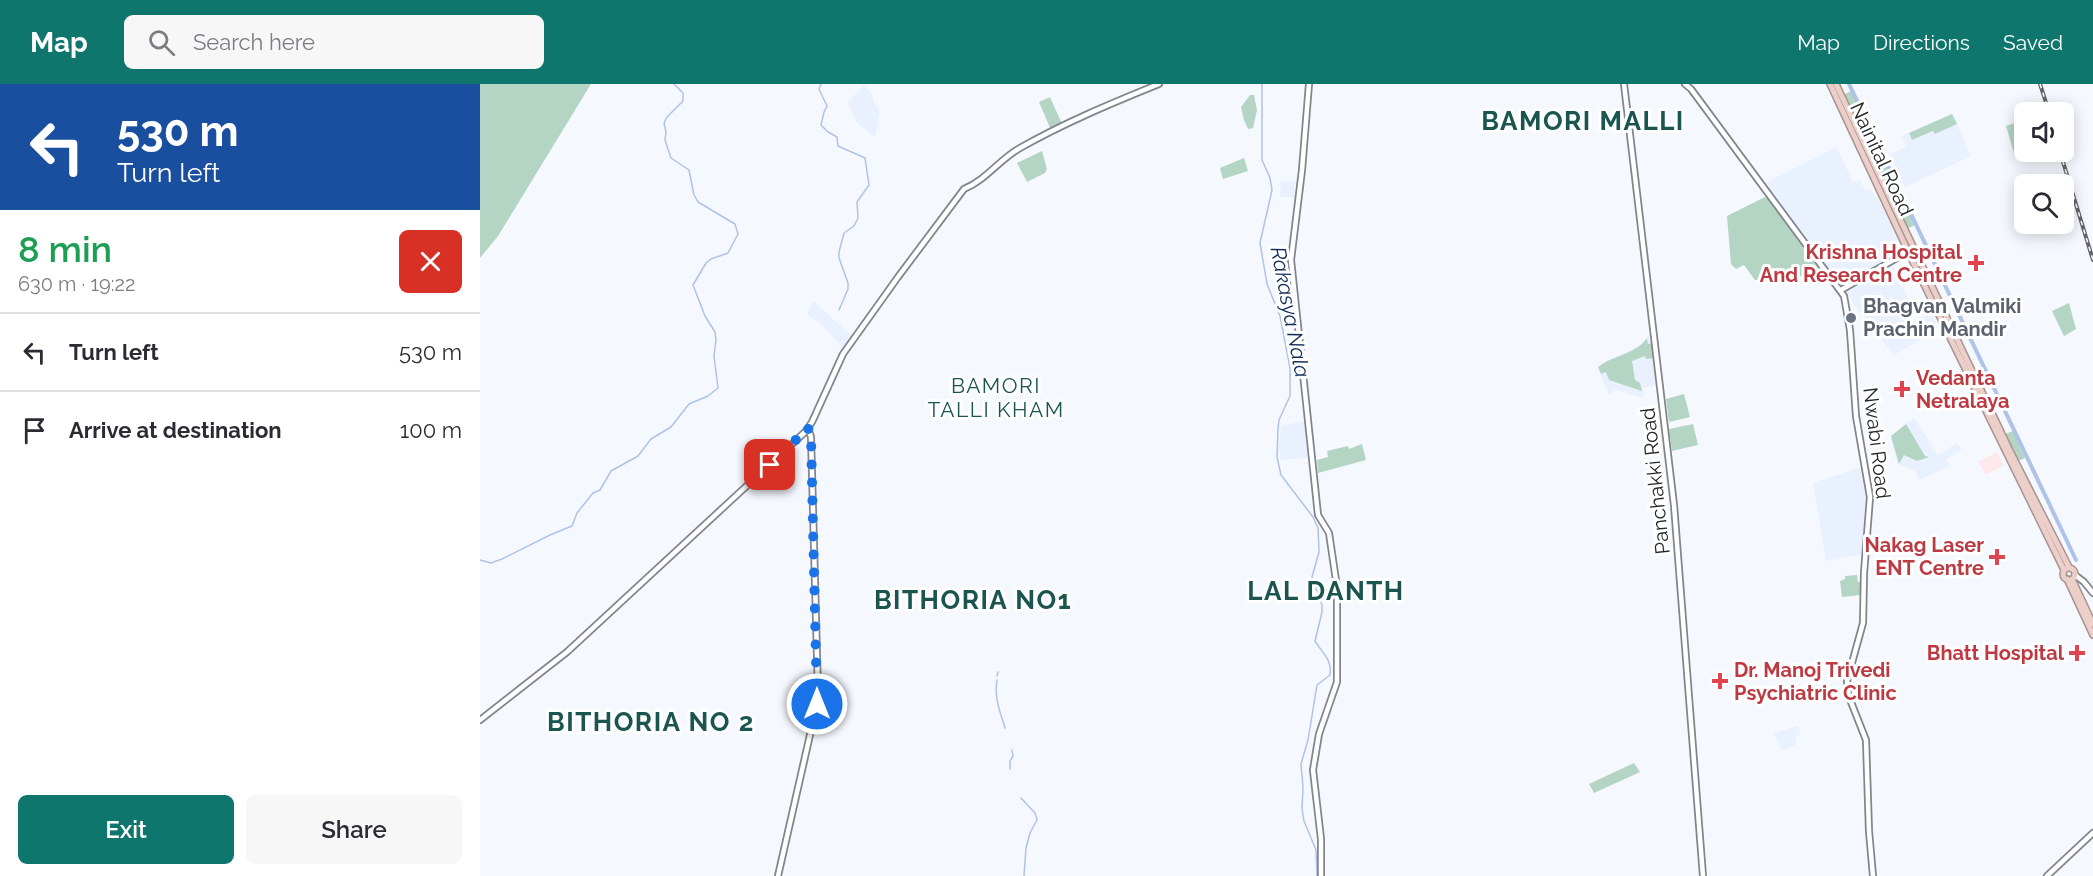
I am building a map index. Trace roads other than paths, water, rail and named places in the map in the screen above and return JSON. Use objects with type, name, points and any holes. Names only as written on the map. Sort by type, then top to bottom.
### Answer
[{"type":"highway","name":"Nainital Road","points":[[1830,84],[1860,140],[2066,569]]},
{"type":"highway","name":"Nainital Road","points":[[1836,84],[1908,251],[1924,276]]},
{"type":"highway","points":[[2071,578],[2063,577],[2066,569],[2074,570],[2071,578],[2093,635]]},
{"type":"highway","points":[[2071,578],[2093,624]]},
{"type":"street","points":[[480,720],[572,648],[808,428],[843,354],[964,189],[974,185],[1017,149],[1094,111],[1159,84]]},
{"type":"street","points":[[1309,84],[1291,260],[1318,515],[1329,533],[1336,575],[1337,682],[1319,734],[1313,770],[1321,839],[1322,876]]},
{"type":"street","name":"Panchakki Road","points":[[1624,84],[1674,507],[1703,876]]},
{"type":"street","name":"Nwabi Road","points":[[1685,84],[1728,136],[1844,296],[1850,330],[1857,422],[1870,497],[1865,554],[1863,624],[1848,681],[1849,697],[1866,740],[1873,876]]},
{"type":"street","points":[[1841,290],[1908,251]]},
{"type":"street","points":[[778,876],[818,695],[811,437],[808,428]]},
{"type":"street","points":[[2071,578],[2084,582],[2093,593]]},
{"type":"street","points":[[2047,876],[2093,833]]},
{"type":"waterway","points":[[480,560],[491,563],[502,559],[572,526],[577,513],[593,493],[600,490],[611,471],[638,456],[651,439],[671,427],[689,404],[708,396],[718,388],[714,356],[715,332],[705,316],[693,285],[706,263],[728,253],[738,234],[735,224],[698,202],[694,195],[689,170],[671,158],[665,140],[664,123],[683,101],[683,93],[674,84]]},
{"type":"waterway","points":[[821,84],[819,89],[827,106],[821,125],[837,137],[838,146],[865,158],[869,185],[857,202],[858,218],[854,226],[844,233],[839,252],[848,283],[848,289],[839,310]]},
{"type":"waterway","name":"Rakasya Nala","points":[[1262,84],[1262,160],[1270,178],[1272,190],[1260,243],[1267,284],[1280,316],[1290,368],[1290,396],[1279,420],[1277,457],[1281,475],[1313,517],[1318,528],[1319,552],[1312,577],[1322,605],[1322,612],[1315,641],[1330,665],[1330,675],[1317,685],[1308,740],[1301,764],[1302,809],[1304,821],[1316,850],[1317,876]]},
{"type":"waterway","points":[[1849,84],[2076,560]]},
{"type":"waterway","points":[[997,676],[998,672]]},
{"type":"waterway","points":[[997,680],[997,699],[1005,728]]},
{"type":"waterway","points":[[1010,769],[1012,750]]},
{"type":"waterway","points":[[1021,798],[1035,813],[1037,820],[1026,848],[1024,876]]},
{"type":"railway","points":[[2040,84],[2046,102]]},
{"type":"railway","points":[[2063,162],[2093,260]]},
{"type":"place","name":"Krishna Hospital And Research Centre","points":[[1976,263]]},
{"type":"place","name":"Bhagvan Valmiki Prachin Mandir","points":[[1851,318]]},
{"type":"place","name":"Vedanta Netralaya","points":[[1902,389]]},
{"type":"place","name":"Nakag Laser ENT Centre","points":[[1997,557]]},
{"type":"place","name":"Bhatt Hospital","points":[[2077,653]]},
{"type":"place","name":"Dr. Manoj Trivedi Psychiatric Clinic","points":[[1720,681]]},
{"type":"district","name":"BAMORI MALLI","points":[[1583,121]]},
{"type":"district","name":"BAMORI TALLI KHAM","points":[[996,398]]},
{"type":"district","name":"LAL DANTH","points":[[1326,591]]},
{"type":"district","name":"BITHORIA NO1","points":[[973,600]]},
{"type":"district","name":"BITHORIA NO 2","points":[[651,722]]}]
